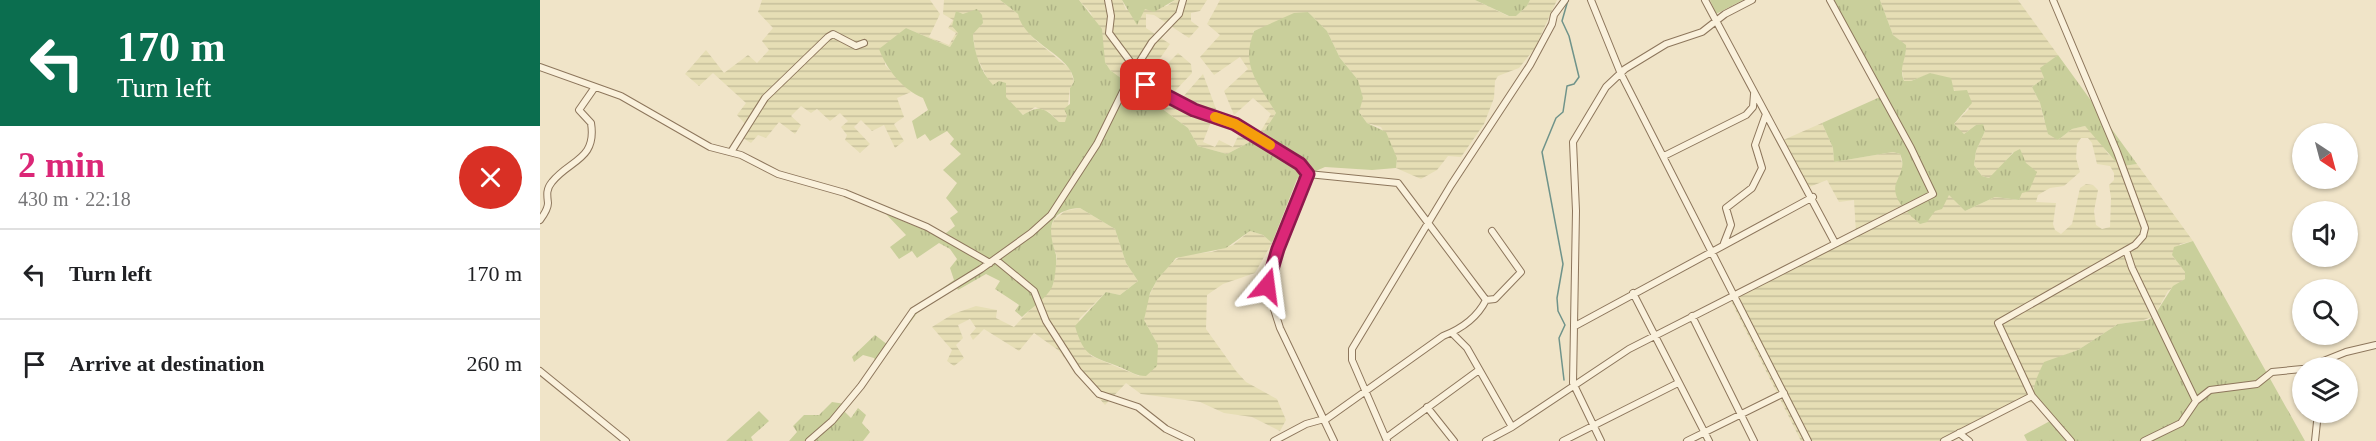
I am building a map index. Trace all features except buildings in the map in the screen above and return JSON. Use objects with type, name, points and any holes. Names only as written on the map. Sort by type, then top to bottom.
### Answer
[{"type":"street","points":[[1108,0],[1111,16],[1109,33],[1136,68]]},
{"type":"street","points":[[809,441],[832,421],[861,386],[913,310],[993,261],[1031,233],[1053,212],[1097,144],[1130,77],[1152,42],[1179,14],[1183,0]]},
{"type":"street","points":[[1479,370],[1386,439],[1352,360],[1352,349],[1428,223],[1530,65],[1552,24],[1554,15],[1565,0]]},
{"type":"street","points":[[1591,0],[1621,74],[1808,441]]},
{"type":"street","points":[[1705,0],[1813,197],[1835,243]]},
{"type":"street","points":[[1601,441],[1573,383],[1575,326],[1573,142],[1606,87],[1621,74],[1666,44],[1702,32],[1715,21],[1752,0]]},
{"type":"street","points":[[1486,441],[1512,427],[1612,358],[1934,191],[1830,0]]},
{"type":"street","points":[[2053,0],[2143,221],[2143,236],[2126,250],[1998,323],[2032,396],[2071,441]]},
{"type":"street","points":[[731,152],[765,98],[828,37],[832,34],[840,36],[856,46],[864,43]]},
{"type":"street","points":[[540,67],[637,104],[710,147],[731,152],[778,174],[831,188],[927,227],[993,261],[1034,291],[1046,321],[1078,371],[1099,394],[1138,407],[1166,429],[1191,441]]},
{"type":"street","points":[[1130,77],[1194,110],[1235,124],[1300,164],[1308,174],[1398,183],[1485,300]]},
{"type":"street","points":[[540,220],[548,204],[547,192],[552,181],[581,159],[590,143],[591,123],[579,110],[595,87]]},
{"type":"street","points":[[1664,156],[1746,115],[1753,107],[1752,88]]},
{"type":"street","points":[[1724,243],[1731,225],[1726,208],[1752,188],[1762,168],[1755,145],[1766,114]]},
{"type":"street","points":[[1308,174],[1278,249],[1267,286],[1280,328],[1334,441]]},
{"type":"street","points":[[1575,326],[1711,250],[1813,197]]},
{"type":"street","points":[[1274,441],[1306,424],[1324,419],[1443,336],[1453,334],[1477,314],[1485,300],[1495,298],[1502,293],[1521,272],[1492,231]]},
{"type":"street","points":[[2126,250],[2132,268],[2196,401]]},
{"type":"street","points":[[1633,293],[1708,441]]},
{"type":"street","points":[[1692,316],[1754,441]]},
{"type":"street","points":[[1453,334],[1467,348],[1512,427]]},
{"type":"street","points":[[2333,357],[2376,345]]},
{"type":"street","points":[[2144,441],[2181,423],[2196,401],[2210,390],[2257,384],[2272,372],[2292,370]]},
{"type":"street","points":[[540,371],[626,441]]},
{"type":"street","points":[[1563,441],[1678,383]]},
{"type":"street","points":[[1687,441],[1742,416],[1784,393]]},
{"type":"street","points":[[1944,441],[2032,396]]},
{"type":"street","points":[[1427,407],[1454,441]]},
{"type":"street","points":[[2314,441],[2317,423]]},
{"type":"street","points":[[1959,433],[1969,441]]},
{"type":"shaded area","points":[[762,0],[930,0],[940,14],[929,37],[949,45],[956,33],[948,28],[953,20],[943,14],[944,0],[1000,0],[1018,14],[1033,38],[1070,69],[1074,82],[1070,88],[1066,122],[1059,122],[1049,112],[1035,107],[1024,115],[1016,109],[988,80],[976,55],[973,34],[963,14],[957,12],[958,33],[950,47],[906,28],[886,46],[885,65],[911,92],[897,98],[904,117],[894,124],[904,141],[895,148],[884,125],[872,131],[861,120],[854,127],[870,144],[860,153],[845,140],[847,135],[841,127],[848,121],[840,113],[830,121],[817,109],[811,113],[801,106],[791,116],[801,125],[795,134],[779,122],[766,138],[758,135],[751,143],[743,138],[750,129],[737,115],[746,103],[713,73],[699,86],[685,74],[706,50],[724,73],[748,55],[757,63],[769,50],[762,41],[773,28],[758,12]]},
{"type":"shaded area","points":[[1079,0],[1122,0],[1126,10],[1167,6],[1175,0],[1207,0],[1200,11],[1191,13],[1191,21],[1199,27],[1189,38],[1154,15],[1146,14],[1146,28],[1170,44],[1159,60],[1166,65],[1178,53],[1191,64],[1192,73],[1175,91],[1182,98],[1203,74],[1216,109],[1203,142],[1215,147],[1219,140],[1233,147],[1244,123],[1259,134],[1271,114],[1253,98],[1234,115],[1224,91],[1248,69],[1240,57],[1214,75],[1200,57],[1220,35],[1207,24],[1220,0],[1475,0],[1508,16],[1516,16],[1530,0],[1557,0],[1535,48],[1519,68],[1498,76],[1495,81],[1494,98],[1484,124],[1461,157],[1448,156],[1437,170],[1421,179],[1396,168],[1397,158],[1381,127],[1367,123],[1359,112],[1358,80],[1340,58],[1327,31],[1308,12],[1253,31],[1271,104],[1276,113],[1261,136],[1227,154],[1198,146],[1188,128],[1110,70],[1105,62],[1091,13]]},
{"type":"shaded area","points":[[1880,0],[2018,0],[2058,55],[2041,68],[2044,78],[2032,87],[2040,103],[2044,120],[2058,140],[2072,129],[2085,126],[2099,140],[2108,154],[2123,166],[2137,164],[2193,241],[2180,244],[2172,255],[2185,272],[2185,279],[2168,291],[2154,316],[2141,321],[2118,324],[2078,350],[2044,363],[2034,403],[2023,402],[1948,441],[1801,441],[1729,297],[1856,233],[1854,200],[1839,202],[1827,180],[1804,189],[1781,141],[1822,123],[1833,148],[1834,162],[1893,152],[1900,154],[1903,168],[1896,189],[1901,205],[1929,215],[1949,194],[1965,211],[1995,197],[2019,200],[2026,163],[2013,152],[1995,174],[1989,178],[1982,176],[1974,165],[1976,151],[1985,131],[1976,125],[1964,134],[1957,130],[1954,124],[1969,109],[1950,85],[1931,73],[1911,81],[1904,81],[1901,66],[1906,46],[1893,35]],"holes":[[[2081,138],[2088,138],[2092,143],[2097,164],[2110,166],[2114,173],[2114,180],[2109,185],[2110,227],[2102,229],[2096,225],[2094,211],[2098,190],[2093,185],[2086,184],[2080,188],[2072,224],[2061,234],[2055,230],[2053,224],[2056,203],[2036,202],[2038,195],[2050,188],[2064,186],[2080,172],[2076,158],[2077,144]]]},
{"type":"shaded area","points":[[1080,208],[1115,229],[1126,263],[1138,281],[1120,295],[1106,292],[1079,319],[1091,356],[1139,376],[1158,345],[1144,320],[1147,300],[1157,280],[1171,263],[1183,255],[1212,252],[1233,245],[1250,231],[1263,235],[1272,243],[1255,273],[1223,284],[1207,295],[1206,329],[1246,382],[1277,399],[1286,420],[1280,431],[1252,417],[1224,413],[1200,402],[1141,394],[1126,383],[1105,405],[1058,350],[1034,333],[1019,351],[984,329],[973,340],[970,335],[976,328],[970,319],[958,325],[963,338],[956,345],[964,358],[954,366],[947,361],[952,350],[932,327],[953,314],[976,306],[997,310],[996,318],[1014,327],[1053,285],[1057,257],[1049,233],[1054,220],[1065,211]]},
{"type":"green space","points":[[1000,0],[1079,0],[1102,29],[1105,62],[1110,70],[1188,128],[1198,146],[1227,154],[1261,136],[1276,113],[1253,75],[1250,65],[1250,44],[1254,31],[1294,13],[1308,12],[1327,31],[1340,58],[1358,80],[1363,98],[1359,112],[1367,123],[1386,132],[1397,158],[1396,168],[1372,170],[1325,167],[1297,179],[1272,243],[1263,235],[1250,231],[1226,248],[1176,258],[1157,280],[1150,293],[1144,320],[1158,345],[1157,366],[1146,376],[1095,357],[1082,344],[1075,326],[1106,292],[1120,295],[1138,281],[1126,263],[1115,229],[1080,208],[1061,213],[1055,217],[1051,230],[1056,258],[1052,287],[1043,299],[1022,317],[1015,311],[1019,305],[995,289],[1000,281],[986,274],[958,290],[957,288],[918,312],[844,411],[851,418],[858,408],[866,415],[862,423],[870,432],[863,441],[789,441],[797,432],[793,426],[804,415],[819,415],[832,402],[845,404],[876,362],[874,358],[863,355],[854,362],[852,357],[875,335],[888,345],[912,310],[954,280],[950,268],[957,259],[950,249],[939,243],[917,258],[912,251],[899,259],[890,247],[906,235],[886,214],[941,237],[955,226],[950,218],[958,212],[946,198],[957,183],[943,170],[961,154],[950,144],[954,139],[947,131],[930,141],[925,134],[917,139],[912,121],[928,110],[923,98],[908,90],[896,78],[879,49],[906,28],[950,47],[958,33],[952,26],[956,11],[963,14],[977,9],[982,15],[983,23],[973,34],[976,54],[988,80],[993,85],[999,81],[1006,83],[1006,97],[1023,115],[1034,109],[1042,109],[1059,122],[1065,122],[1067,115],[1064,109],[1070,104],[1070,88],[1074,82],[1072,73],[1066,64],[1029,33],[1018,14]]},
{"type":"green space","points":[[1122,0],[1175,0],[1154,12],[1145,9],[1137,25]]},
{"type":"green space","points":[[1475,0],[1530,0],[1516,16],[1509,16]]},
{"type":"green space","points":[[1710,0],[1743,0],[1716,14]]},
{"type":"green space","points":[[1829,0],[1880,0],[1893,35],[1906,45],[1902,67],[1904,81],[1911,81],[1930,73],[1951,78],[1954,91],[1967,90],[1972,103],[1954,124],[1964,134],[1976,125],[1983,124],[1985,131],[1976,151],[1974,165],[1982,176],[1989,178],[2014,152],[2020,149],[2026,163],[2037,172],[2029,191],[2022,193],[2019,200],[1995,197],[1965,211],[1949,195],[1942,209],[1935,211],[1927,222],[1920,224],[1901,205],[1896,193],[1895,187],[1902,165],[1900,154],[1893,152],[1834,162],[1833,148],[1822,123],[1880,97]]},
{"type":"green space","points":[[2058,55],[2137,164],[2123,166],[2116,162],[2085,126],[2072,129],[2058,140],[2048,134],[2040,103],[2032,87],[2044,78],[2040,68]]},
{"type":"green space","points":[[2193,241],[2292,418],[2292,423],[2295,423],[2305,441],[2027,441],[2024,435],[2050,421],[2038,405],[2034,393],[2036,380],[2044,362],[2078,350],[2118,324],[2148,320],[2154,316],[2173,286],[2185,279],[2185,272],[2172,255],[2174,247]]},
{"type":"green space","points":[[759,411],[769,421],[751,437],[753,441],[726,441]]},
{"type":"waterway","points":[[1564,380],[1559,338],[1565,325],[1558,311],[1557,298],[1563,264],[1542,152],[1556,118],[1563,112],[1567,86],[1574,84],[1579,77],[1569,36],[1562,21],[1568,0]]},
{"type":"slow traffic","points":[[1215,117],[1235,124],[1270,145]]},
{"type":"route","points":[[1146,85],[1194,110],[1235,124],[1300,164],[1304,172],[1308,174],[1278,249],[1267,286]]}]
